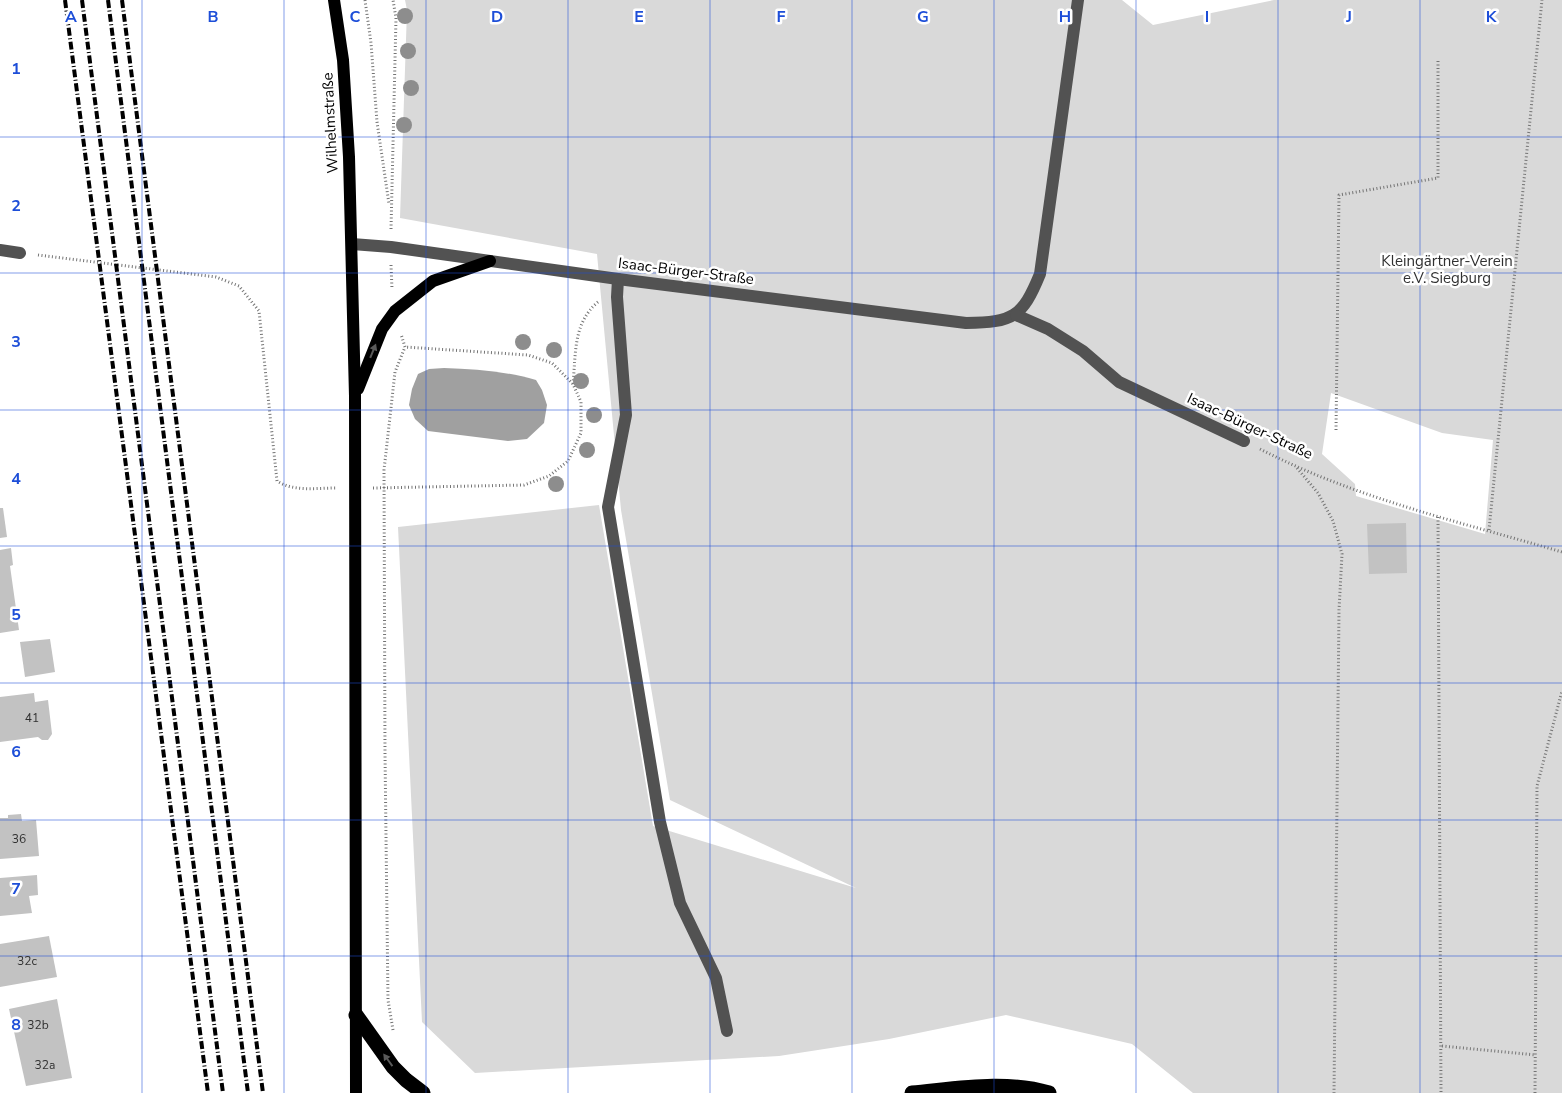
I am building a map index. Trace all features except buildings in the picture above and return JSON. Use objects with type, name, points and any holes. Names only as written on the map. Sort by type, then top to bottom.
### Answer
[{"type":"highway","points":[[356,1015],[393,1067],[423,1093]]},
{"type":"highway","points":[[912,1093],[984,1087],[1034,1088],[1050,1093]]},
{"type":"main road","name":"Wilhelmstraße","points":[[334,0],[343,60],[352,244],[355,396],[356,1093]]},
{"type":"main road","points":[[355,396],[382,329],[395,311],[433,281],[490,261]]},
{"type":"street","points":[[1016,315],[1030,299],[1040,274],[1078,0]]},
{"type":"street","name":"Isaac-Bürger-Straße","points":[[352,244],[391,246],[618,279],[966,323],[992,322],[1016,315],[1048,329],[1083,350],[1119,382],[1244,441]]},
{"type":"street","points":[[0,250],[20,252]]},
{"type":"street","points":[[618,279],[617,297],[626,415],[608,507],[660,822],[680,903],[716,978],[727,1030]]},
{"type":"path","points":[[365,0],[371,43],[377,122],[391,212]]},
{"type":"path","points":[[393,0],[396,18],[391,286],[395,311],[405,347],[395,372],[384,470],[388,990],[393,1032]]},
{"type":"path","points":[[1489,530],[1542,0]]},
{"type":"path","points":[[1336,430],[1339,195],[1438,178],[1438,58]]},
{"type":"path","points":[[20,252],[216,277],[239,286],[259,311],[276,481],[286,486],[298,488]]},
{"type":"path","points":[[573,384],[576,344],[580,325],[587,311],[604,297],[617,297]]},
{"type":"path","points":[[405,347],[528,355],[552,363],[573,384],[581,402],[581,433],[568,461],[549,476],[524,485],[420,488]]},
{"type":"path","name":"Isaac-Bürger-Straße","points":[[1244,441],[1297,468],[1438,517],[1562,552]]},
{"type":"path","points":[[1297,468],[1318,493],[1333,521],[1342,554],[1334,1093]]},
{"type":"path","points":[[1438,517],[1442,1093]]},
{"type":"path","points":[[1535,1093],[1537,786],[1562,692]]},
{"type":"path","points":[[1442,1046],[1536,1055]]},
{"type":"green space","name":"Kleingärtner-Verein e.V. Siegburg","points":[[405,0],[1122,0],[1153,25],[1274,0],[1562,0],[1562,1093],[1193,1093],[1132,1044],[1006,1015],[889,1039],[779,1056],[475,1073],[422,1022],[398,527],[599,505],[653,826],[856,888],[670,800],[621,510],[597,254],[400,218],[407,10]],"holes":[[[1331,393],[1442,433],[1493,440],[1485,534],[1356,496],[1355,484],[1322,454]]]},
{"type":"shaded area","points":[[444,368],[513,374],[536,380],[547,405],[544,423],[527,439],[508,441],[428,431],[415,419],[409,405],[412,389],[418,374],[429,369]]},
{"type":"railway","points":[[65,0],[208,1093]]},
{"type":"railway","points":[[82,0],[223,1093]]},
{"type":"railway","points":[[108,0],[248,1093]]},
{"type":"railway","points":[[122,0],[263,1093]]}]
